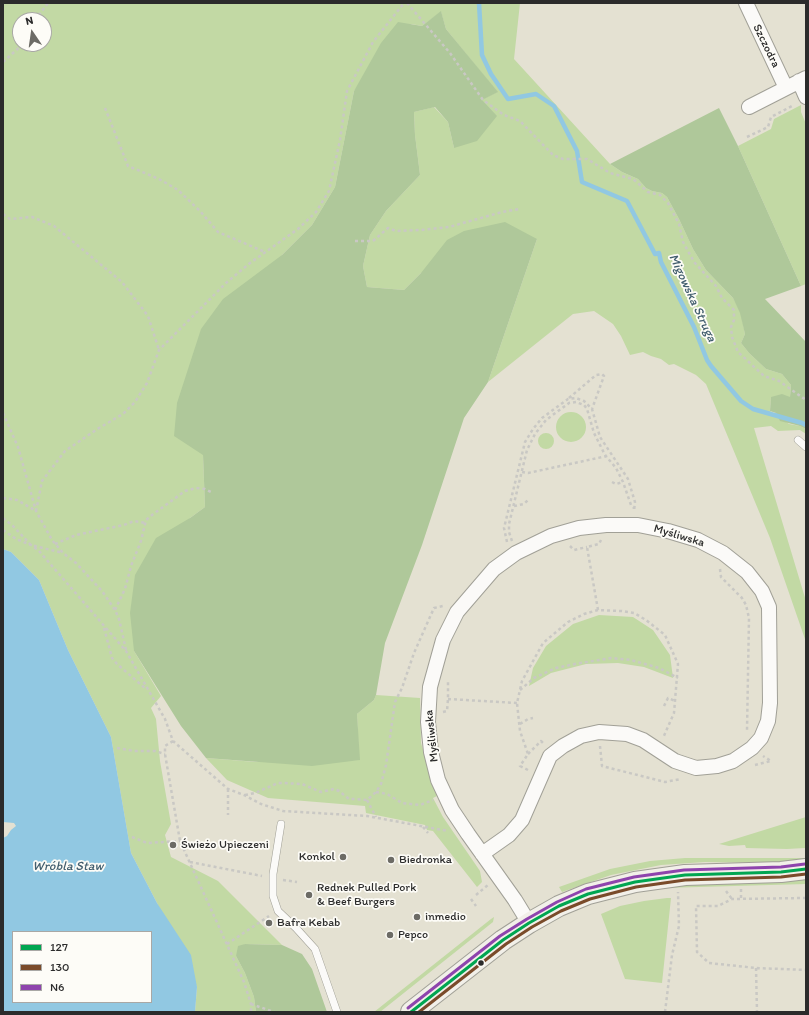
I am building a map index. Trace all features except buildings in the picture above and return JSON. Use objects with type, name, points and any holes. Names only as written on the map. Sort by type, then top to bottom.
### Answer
[{"type":"street","name":"Szczodra","points":[[746,3],[786,88]]},
{"type":"street","points":[[749,107],[803,79]]},
{"type":"street","points":[[802,100],[803,79]]},
{"type":"street","name":"Myśliwska","points":[[482,854],[509,835],[522,820],[550,756],[563,746],[581,736],[599,732],[627,734],[643,740],[675,761],[696,768],[717,766],[733,761],[752,748],[761,738],[768,721],[770,703],[769,607],[762,591],[747,572],[723,553],[698,540],[668,531],[635,525],[606,525],[579,528],[551,536],[521,550],[494,568],[456,612],[443,640],[430,687],[428,722],[431,752],[438,780],[452,810],[482,854],[515,900],[529,923]]},
{"type":"street","points":[[411,1012],[498,944],[529,923],[572,900],[612,887],[635,882],[685,875],[781,872],[806,869]]},
{"type":"lane","points":[[798,440],[806,447]]},
{"type":"lane","points":[[281,824],[273,878],[273,896],[278,910],[315,949],[337,1012]]},
{"type":"path","points":[[42,12],[48,3]]},
{"type":"path","points":[[36,511],[42,481],[51,469],[65,451],[99,428],[124,414],[135,402],[147,383],[159,350],[226,283],[250,263],[298,229],[316,212],[329,192],[340,140],[347,91],[373,42],[404,3]]},
{"type":"path","points":[[407,3],[450,53],[483,100],[504,115],[520,121],[553,155],[563,159],[587,159],[610,173],[634,179],[648,192],[660,195],[668,203],[679,224],[683,242],[694,262],[716,286],[722,298],[734,310],[731,332],[738,352],[764,376],[779,381],[806,400]]},
{"type":"path","points":[[3,62],[14,52]]},
{"type":"path","points":[[747,137],[768,127],[771,117],[802,100]]},
{"type":"path","points":[[105,108],[128,166],[159,179],[178,190],[200,211],[218,232],[266,252]]},
{"type":"path","points":[[355,241],[373,241],[388,228],[396,231],[449,227],[502,212],[519,209]]},
{"type":"path","points":[[3,214],[10,219],[32,217],[54,226],[122,282],[148,316],[159,350]]},
{"type":"path","points":[[592,409],[604,376],[602,374],[596,375],[568,399],[542,418],[533,429],[525,442],[504,528],[507,543],[511,547],[510,524],[527,450],[534,434],[546,420],[568,403],[584,405],[587,409],[594,433],[607,456],[616,468],[634,508]]},
{"type":"path","points":[[568,399],[576,398],[584,401],[592,409],[600,437],[628,479],[635,502],[635,525]]},
{"type":"path","points":[[3,413],[18,447],[36,511],[52,540],[63,553],[76,563],[102,591],[115,610],[119,619],[126,651]]},
{"type":"path","points":[[522,472],[528,473],[607,456]]},
{"type":"path","points":[[612,482],[616,484],[623,482]]},
{"type":"path","points":[[115,610],[125,589],[131,566],[141,541],[146,520],[152,514],[185,491],[196,488],[205,489],[213,493]]},
{"type":"path","points":[[3,498],[17,500],[36,511]]},
{"type":"path","points":[[514,506],[524,504],[529,499]]},
{"type":"path","points":[[3,518],[39,551],[126,651],[165,718],[173,741],[228,789],[261,804],[283,811],[376,817],[423,827],[451,831]]},
{"type":"path","points":[[56,544],[76,535],[124,525],[134,521],[146,524]]},
{"type":"path","points":[[3,530],[16,539],[31,545],[63,553]]},
{"type":"path","points":[[564,548],[570,546],[574,550],[599,544],[601,538],[608,538]]},
{"type":"path","points":[[587,547],[598,610]]},
{"type":"path","points":[[720,567],[721,577],[742,598],[746,605],[749,618],[746,728],[752,748],[772,761],[749,766]]},
{"type":"path","points":[[244,795],[255,793],[278,783],[302,784],[321,792],[334,789],[349,799],[366,800],[376,792],[381,784],[386,765],[395,702],[402,688],[414,653],[434,608],[443,606],[456,612]]},
{"type":"path","points":[[540,777],[520,766],[528,754],[520,731],[517,703],[522,681],[543,643],[568,622],[584,614],[598,610],[634,613],[646,620],[665,636],[678,664],[674,713],[658,749]]},
{"type":"path","points":[[104,627],[112,658],[148,691]]},
{"type":"path","points":[[520,690],[534,678],[556,668],[611,658],[631,660],[659,668],[678,678]]},
{"type":"path","points":[[439,715],[447,711],[448,675]]},
{"type":"path","points":[[664,706],[668,698],[675,701]]},
{"type":"path","points":[[448,699],[517,703]]},
{"type":"path","points":[[520,725],[528,719],[533,718]]},
{"type":"path","points":[[599,732],[602,766],[665,782],[685,779]]},
{"type":"path","points":[[173,741],[165,746],[165,754],[180,841],[244,982],[251,1004],[251,1012]]},
{"type":"path","points":[[117,748],[134,751],[155,751],[165,754]]},
{"type":"path","points":[[228,789],[228,815]]},
{"type":"path","points":[[376,792],[387,794],[402,803],[420,804],[428,803],[436,799]]},
{"type":"path","points":[[366,800],[376,817]]},
{"type":"path","points":[[423,827],[428,833]]},
{"type":"path","points":[[132,837],[147,843],[180,841]]},
{"type":"path","points":[[190,862],[297,882]]},
{"type":"path","points":[[476,895],[491,883]]},
{"type":"path","points":[[741,889],[741,899]]},
{"type":"path","points":[[724,890],[732,899]]},
{"type":"path","points":[[665,1012],[672,955],[679,926],[678,898]]},
{"type":"path","points":[[806,898],[732,899],[718,906],[696,906],[697,952],[709,963],[756,968],[806,970]]},
{"type":"path","points":[[471,899],[476,906]]},
{"type":"path","points":[[226,944],[278,910]]},
{"type":"path","points":[[756,968],[757,1012]]},
{"type":"path","points":[[251,1004],[274,1012]]},
{"type":"green space","points":[[3,3],[520,3],[514,59],[610,164],[622,172],[638,179],[646,188],[662,193],[667,197],[693,249],[706,270],[733,298],[741,313],[745,334],[741,343],[766,369],[782,374],[791,385],[790,397],[771,397],[770,411],[789,424],[806,429],[806,434],[800,430],[778,431],[771,426],[754,428],[806,601],[806,642],[770,538],[706,384],[696,375],[674,364],[669,365],[661,359],[643,352],[630,355],[621,336],[613,324],[594,311],[573,314],[488,382],[537,239],[421,273],[404,290],[367,287],[363,266],[370,235],[386,211],[420,175],[414,112],[434,107],[448,122],[454,148],[481,100],[497,92],[446,29],[441,12],[422,26],[411,24],[354,91],[335,187],[312,225],[282,255],[203,455],[205,507],[190,518],[134,651],[161,696],[151,708],[156,719],[160,761],[171,824],[165,835],[171,857],[218,881],[282,945],[245,944],[236,956],[245,973],[254,997],[256,1012],[195,1012],[197,987],[157,903],[131,853],[111,737],[68,650],[39,580],[11,552],[3,549]]},
{"type":"green space","points":[[441,11],[446,29],[498,92],[482,100],[497,116],[477,141],[454,148],[448,122],[435,107],[414,112],[420,175],[386,211],[370,235],[363,266],[367,287],[404,290],[421,273],[447,240],[464,231],[505,222],[537,239],[488,382],[464,418],[422,545],[385,643],[376,695],[374,700],[357,714],[360,760],[312,766],[206,758],[181,726],[134,651],[130,613],[135,575],[156,538],[190,518],[205,507],[203,455],[174,436],[177,403],[201,329],[223,299],[282,255],[312,225],[335,187],[354,91],[381,43],[398,22],[422,26]]},
{"type":"green space","points":[[801,105],[801,112],[806,124],[806,284],[801,286],[738,146],[771,129],[774,119]]},
{"type":"green space","points":[[719,108],[738,146],[801,286],[765,299],[806,342],[806,429],[780,421],[776,413],[770,411],[771,397],[782,394],[790,397],[791,385],[782,374],[766,369],[741,343],[745,334],[740,313],[733,298],[706,270],[693,249],[667,197],[662,193],[646,188],[638,179],[622,172],[610,164]]},
{"type":"green space","points":[[571,412],[582,416],[586,427],[582,438],[571,442],[560,438],[556,427],[560,416]]},
{"type":"green space","points":[[543,433],[549,433],[554,438],[552,447],[549,449],[543,449],[538,444],[538,438]]},
{"type":"green space","points":[[599,615],[633,617],[653,630],[670,655],[673,678],[644,667],[618,663],[586,664],[551,673],[529,686],[533,668],[546,646],[573,624]]},
{"type":"green space","points":[[376,695],[420,698],[421,743],[437,796],[433,798],[443,817],[480,871],[482,882],[477,887],[433,831],[427,830],[425,825],[366,813],[365,806],[268,798],[227,780],[206,758],[256,762],[359,760],[357,714],[374,700]]},
{"type":"green space","points":[[806,817],[806,850],[805,848],[746,848],[745,845],[729,846],[719,844]]},
{"type":"green space","points":[[685,858],[806,858],[806,860],[794,862],[705,862],[661,865],[611,875],[562,892],[559,887],[610,869],[650,861]]},
{"type":"green space","points":[[806,878],[806,884],[663,888],[665,886]]},
{"type":"green space","points":[[671,898],[662,983],[625,979],[601,914],[620,906]]},
{"type":"green space","points":[[494,917],[493,922],[380,1012],[374,1012],[491,919]]},
{"type":"green space","points":[[245,944],[282,945],[302,954],[312,969],[327,1012],[256,1012],[254,997],[245,973],[236,956],[238,946]]},
{"type":"water","name":"Wróbla Staw","points":[[3,549],[11,552],[39,580],[68,650],[111,737],[131,853],[157,903],[191,955],[197,987],[195,1012],[3,1012],[3,838],[7,836],[16,826],[14,823],[3,822]]},
{"type":"waterway","name":"Migowska Struga","points":[[479,3],[482,55],[491,74],[508,99],[536,94],[554,106],[577,151],[582,182],[627,201],[655,254],[659,253],[661,262],[694,327],[707,360],[711,366],[741,401],[753,409],[806,425]]},
{"type":"transit line","name":"N6","points":[[408,1008],[500,936],[557,902],[586,889],[634,877],[684,870],[781,867],[805,864]]},
{"type":"transit line","name":"127","points":[[411,1012],[503,940],[559,906],[588,894],[635,882],[685,875],[781,872],[806,869]]},
{"type":"transit line","name":"130","points":[[419,1012],[506,944],[532,927],[561,911],[590,899],[636,887],[685,880],[781,877],[806,874]]},
{"type":"place","name":"Świeżo Upieczeni","points":[[173,845]]},
{"type":"place","name":"Konkol","points":[[343,857]]},
{"type":"place","name":"Biedronka","points":[[391,860]]},
{"type":"place","name":"Rednek Pulled Pork & Beef Burgers","points":[[309,895]]},
{"type":"place","name":"inmedio","points":[[417,917]]},
{"type":"place","name":"Bafra Kebab","points":[[269,923]]},
{"type":"place","name":"Pepco","points":[[390,935]]}]
